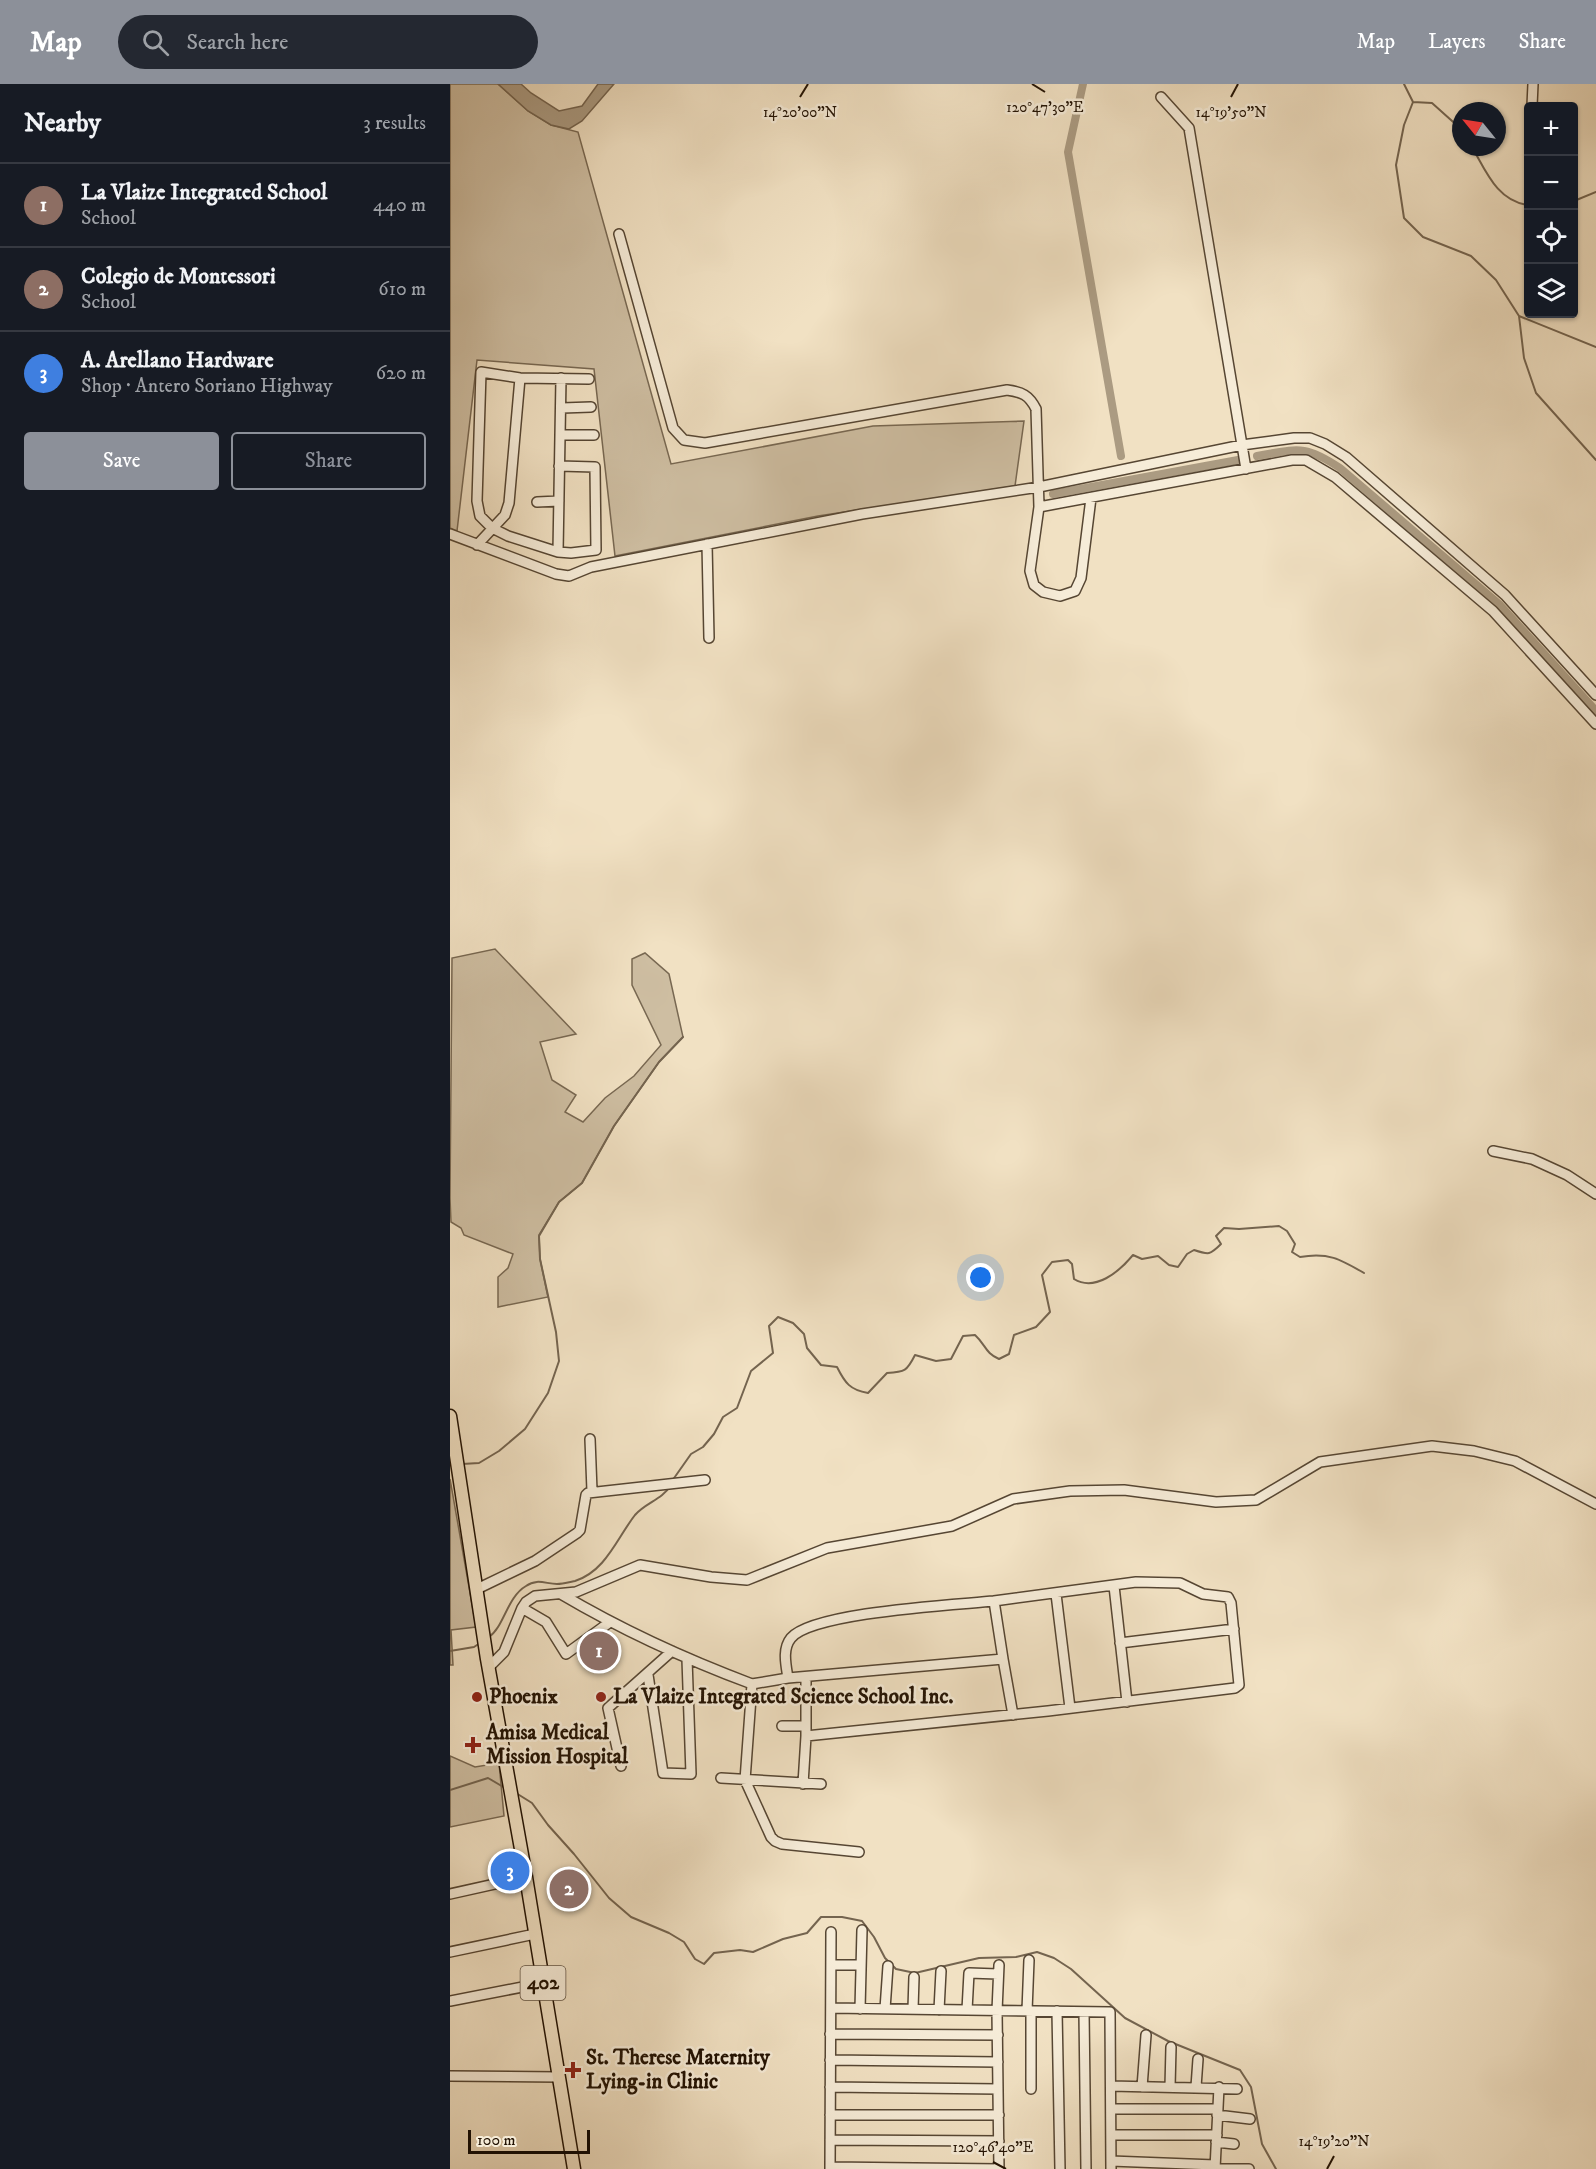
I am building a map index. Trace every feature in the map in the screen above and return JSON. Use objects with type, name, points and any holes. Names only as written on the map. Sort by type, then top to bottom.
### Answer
[{"type":"main road","name":"402","points":[[450,1416],[484,1644],[526,1877],[574,2169]]},
{"type":"street","points":[[1532,102],[1533,84]]},
{"type":"street","points":[[1161,97],[1189,128],[1246,469]]},
{"type":"street","points":[[619,234],[673,428],[684,440],[705,443],[1007,390],[1022,392],[1031,399],[1036,409],[1039,507],[1030,571],[1034,585],[1043,592],[1060,596],[1075,591],[1081,578],[1091,498]]},
{"type":"street","points":[[559,466],[595,467],[596,550],[558,552],[508,536],[492,528],[480,516],[477,501],[481,372],[520,378],[589,379]]},
{"type":"street","points":[[477,545],[505,515],[509,503],[520,378]]},
{"type":"street","points":[[558,552],[561,378]]},
{"type":"street","points":[[562,408],[591,407]]},
{"type":"street","points":[[561,435],[594,435]]},
{"type":"street","points":[[450,534],[542,570],[569,576],[591,567],[873,512],[1039,487],[1242,445],[1310,438],[1346,457],[1505,595],[1596,695]]},
{"type":"street","points":[[1039,507],[1292,460],[1306,460],[1335,477],[1493,611],[1596,724]]},
{"type":"street","points":[[537,502],[559,501]]},
{"type":"street","points":[[707,544],[710,639]]},
{"type":"street","points":[[1493,1151],[1532,1159],[1567,1175],[1596,1194]]},
{"type":"street","points":[[590,1439],[592,1491]]},
{"type":"street","points":[[488,1668],[504,1652],[522,1608],[535,1596],[576,1592],[640,1565],[711,1577],[747,1580],[827,1548],[952,1526],[1013,1498],[1070,1491],[1124,1490],[1216,1502],[1256,1500],[1273,1492],[1320,1462],[1432,1446],[1474,1451],[1515,1461],[1596,1504]]},
{"type":"street","points":[[477,1589],[535,1561],[577,1533],[580,1530],[585,1495],[592,1491],[705,1480]]},
{"type":"street","points":[[782,1726],[806,1731],[1012,1715],[1235,1688],[1239,1685],[1231,1603],[1228,1597],[1203,1594],[1180,1582],[1137,1582],[1056,1594],[862,1614],[803,1628],[787,1643],[785,1652],[788,1678]]},
{"type":"street","points":[[1114,1586],[1127,1702]]},
{"type":"street","points":[[561,1594],[610,1622],[672,1652],[752,1684],[788,1678],[1003,1659]]},
{"type":"street","points":[[1056,1594],[1070,1708]]},
{"type":"street","points":[[994,1601],[1012,1715]]},
{"type":"street","points":[[522,1608],[546,1622],[566,1654],[610,1622]]},
{"type":"street","points":[[1120,1643],[1234,1629]]},
{"type":"street","points":[[621,1766],[608,1708],[672,1652]]},
{"type":"street","points":[[648,1675],[663,1773],[691,1774],[687,1659]]},
{"type":"street","points":[[803,1784],[806,1677]]},
{"type":"street","points":[[752,1684],[745,1780],[771,1837],[775,1841],[859,1852]]},
{"type":"street","points":[[722,1778],[821,1784]]},
{"type":"street","points":[[450,1894],[526,1877]]},
{"type":"street","points":[[860,2008],[862,1930]]},
{"type":"street","points":[[831,1932],[830,2168],[999,2169],[997,2011],[999,1969],[969,1973],[967,2010]]},
{"type":"street","points":[[450,1952],[535,1934]]},
{"type":"street","points":[[1029,1960],[1031,2090]]},
{"type":"street","points":[[831,1965],[860,1965]]},
{"type":"street","points":[[885,2009],[888,1966]]},
{"type":"street","points":[[939,2010],[941,1971]]},
{"type":"street","points":[[913,2009],[914,1977]]},
{"type":"street","points":[[450,2001],[543,1983]]},
{"type":"street","points":[[831,2008],[1110,2012],[1111,2165],[1249,2169]]},
{"type":"street","points":[[1057,2011],[1060,2169]]},
{"type":"street","points":[[1084,2012],[1086,2169]]},
{"type":"street","points":[[830,2034],[998,2035]]},
{"type":"street","points":[[1142,2086],[1146,2035]]},
{"type":"street","points":[[1170,2087],[1172,2047]]},
{"type":"street","points":[[1196,2087],[1198,2059]]},
{"type":"street","points":[[830,2060],[998,2062]]},
{"type":"street","points":[[450,2076],[559,2077]]},
{"type":"street","points":[[1111,2086],[1237,2089]]},
{"type":"street","points":[[830,2087],[998,2089]]},
{"type":"street","points":[[1215,2167],[1219,2087]]},
{"type":"street","points":[[1111,2109],[1217,2112],[1250,2119]]},
{"type":"street","points":[[830,2115],[999,2115]]},
{"type":"street","points":[[1111,2135],[1216,2139],[1233,2144]]},
{"type":"street","points":[[830,2140],[999,2142]]},
{"type":"shaded area","points":[[450,84],[498,84],[528,111],[551,125],[578,132],[671,464],[873,426],[1024,421],[1015,486],[818,516],[615,556],[594,369],[477,360],[457,531],[450,528]]},
{"type":"shaded area","points":[[498,84],[521,84],[559,111],[582,106],[598,84],[614,84],[582,121],[569,129],[551,125],[528,111]]},
{"type":"shaded area","points":[[495,949],[576,1034],[540,1042],[552,1080],[576,1095],[565,1112],[583,1122],[605,1098],[634,1076],[661,1045],[632,985],[632,959],[645,953],[669,974],[683,1037],[659,1062],[614,1126],[582,1183],[559,1202],[539,1235],[540,1259],[548,1297],[498,1307],[498,1277],[508,1268],[513,1254],[464,1235],[461,1228],[451,1222],[450,1198],[452,958]]},
{"type":"shaded area","points":[[450,1479],[476,1627],[451,1630],[453,1665],[450,1665]]},
{"type":"shaded area","points":[[450,1756],[475,1767],[499,1763],[504,1816],[450,1827]]},
{"type":"waterway","points":[[1083,84],[1068,152],[1121,456]]},
{"type":"waterway","points":[[1404,84],[1413,102],[1404,125],[1396,165],[1404,218],[1423,237],[1471,256],[1496,280],[1519,316],[1524,358],[1536,393],[1596,460]]},
{"type":"waterway","points":[[1413,102],[1432,103],[1452,121]]},
{"type":"waterway","points":[[1477,156],[1500,191],[1508,198],[1524,204]]},
{"type":"waterway","points":[[1578,199],[1596,192]]},
{"type":"waterway","points":[[1519,316],[1596,347]]},
{"type":"waterway","points":[[1257,456],[1300,450],[1318,455],[1340,468],[1499,604],[1596,711]]},
{"type":"waterway","points":[[1053,494],[1238,460]]},
{"type":"waterway","points":[[462,1464],[479,1463],[499,1451],[525,1429],[548,1393],[559,1361],[556,1332],[540,1259],[539,1236],[559,1202],[582,1183],[614,1126],[659,1062],[683,1037]]},
{"type":"waterway","points":[[672,1481],[691,1454],[703,1447],[714,1434],[723,1417],[737,1408],[751,1371],[773,1353],[769,1326],[778,1317],[793,1323],[804,1334],[807,1348],[821,1365],[837,1367],[849,1385],[868,1393],[887,1373],[905,1370],[915,1355],[936,1361],[951,1359],[963,1336],[975,1335],[988,1351],[999,1359],[1009,1354],[1014,1335],[1036,1327],[1050,1312],[1042,1275],[1052,1262],[1068,1260],[1072,1264],[1074,1279],[1082,1282],[1098,1282],[1121,1268],[1133,1255],[1142,1259],[1158,1256],[1169,1265],[1178,1267],[1187,1254],[1194,1250],[1206,1253],[1214,1250],[1221,1244],[1216,1236],[1224,1228],[1279,1226],[1287,1231],[1295,1244],[1292,1252],[1300,1257],[1326,1256],[1364,1273]]},
{"type":"waterway","points":[[489,1637],[498,1626],[514,1597],[526,1586],[538,1582],[557,1584],[575,1581],[595,1570],[610,1553],[635,1515],[670,1486]]},
{"type":"waterway","points":[[450,1651],[474,1647],[480,1643]]},
{"type":"waterway","points":[[450,1790],[488,1778],[505,1788]]},
{"type":"waterway","points":[[516,1793],[532,1803],[609,1898],[631,1917],[684,1942],[695,1959],[704,1964],[714,1953],[740,1950],[753,1952],[783,1939],[807,1933],[821,1917],[842,1917],[862,1921],[885,1958],[896,1969],[915,1973],[979,1958],[1016,1957],[1037,1952],[1054,1958],[1071,1969],[1125,2018],[1168,2041],[1240,2070],[1251,2087],[1262,2144],[1276,2169]]},
{"type":"place","name":"La Vlaize Integrated School","points":[[599,1651]]},
{"type":"place","name":"Phoenix","points":[[477,1697]]},
{"type":"place","name":"La Vlaize Integrated Science School Inc.","points":[[601,1697]]},
{"type":"place","name":"Amisa Medical Mission Hospital","points":[[473,1745]]},
{"type":"place","name":"A. Arellano Hardware","points":[[510,1871]]},
{"type":"place","name":"Colegio de Montessori","points":[[569,1889]]},
{"type":"place","name":"St. Therese Maternity Lying-in Clinic","points":[[573,2070]]}]
